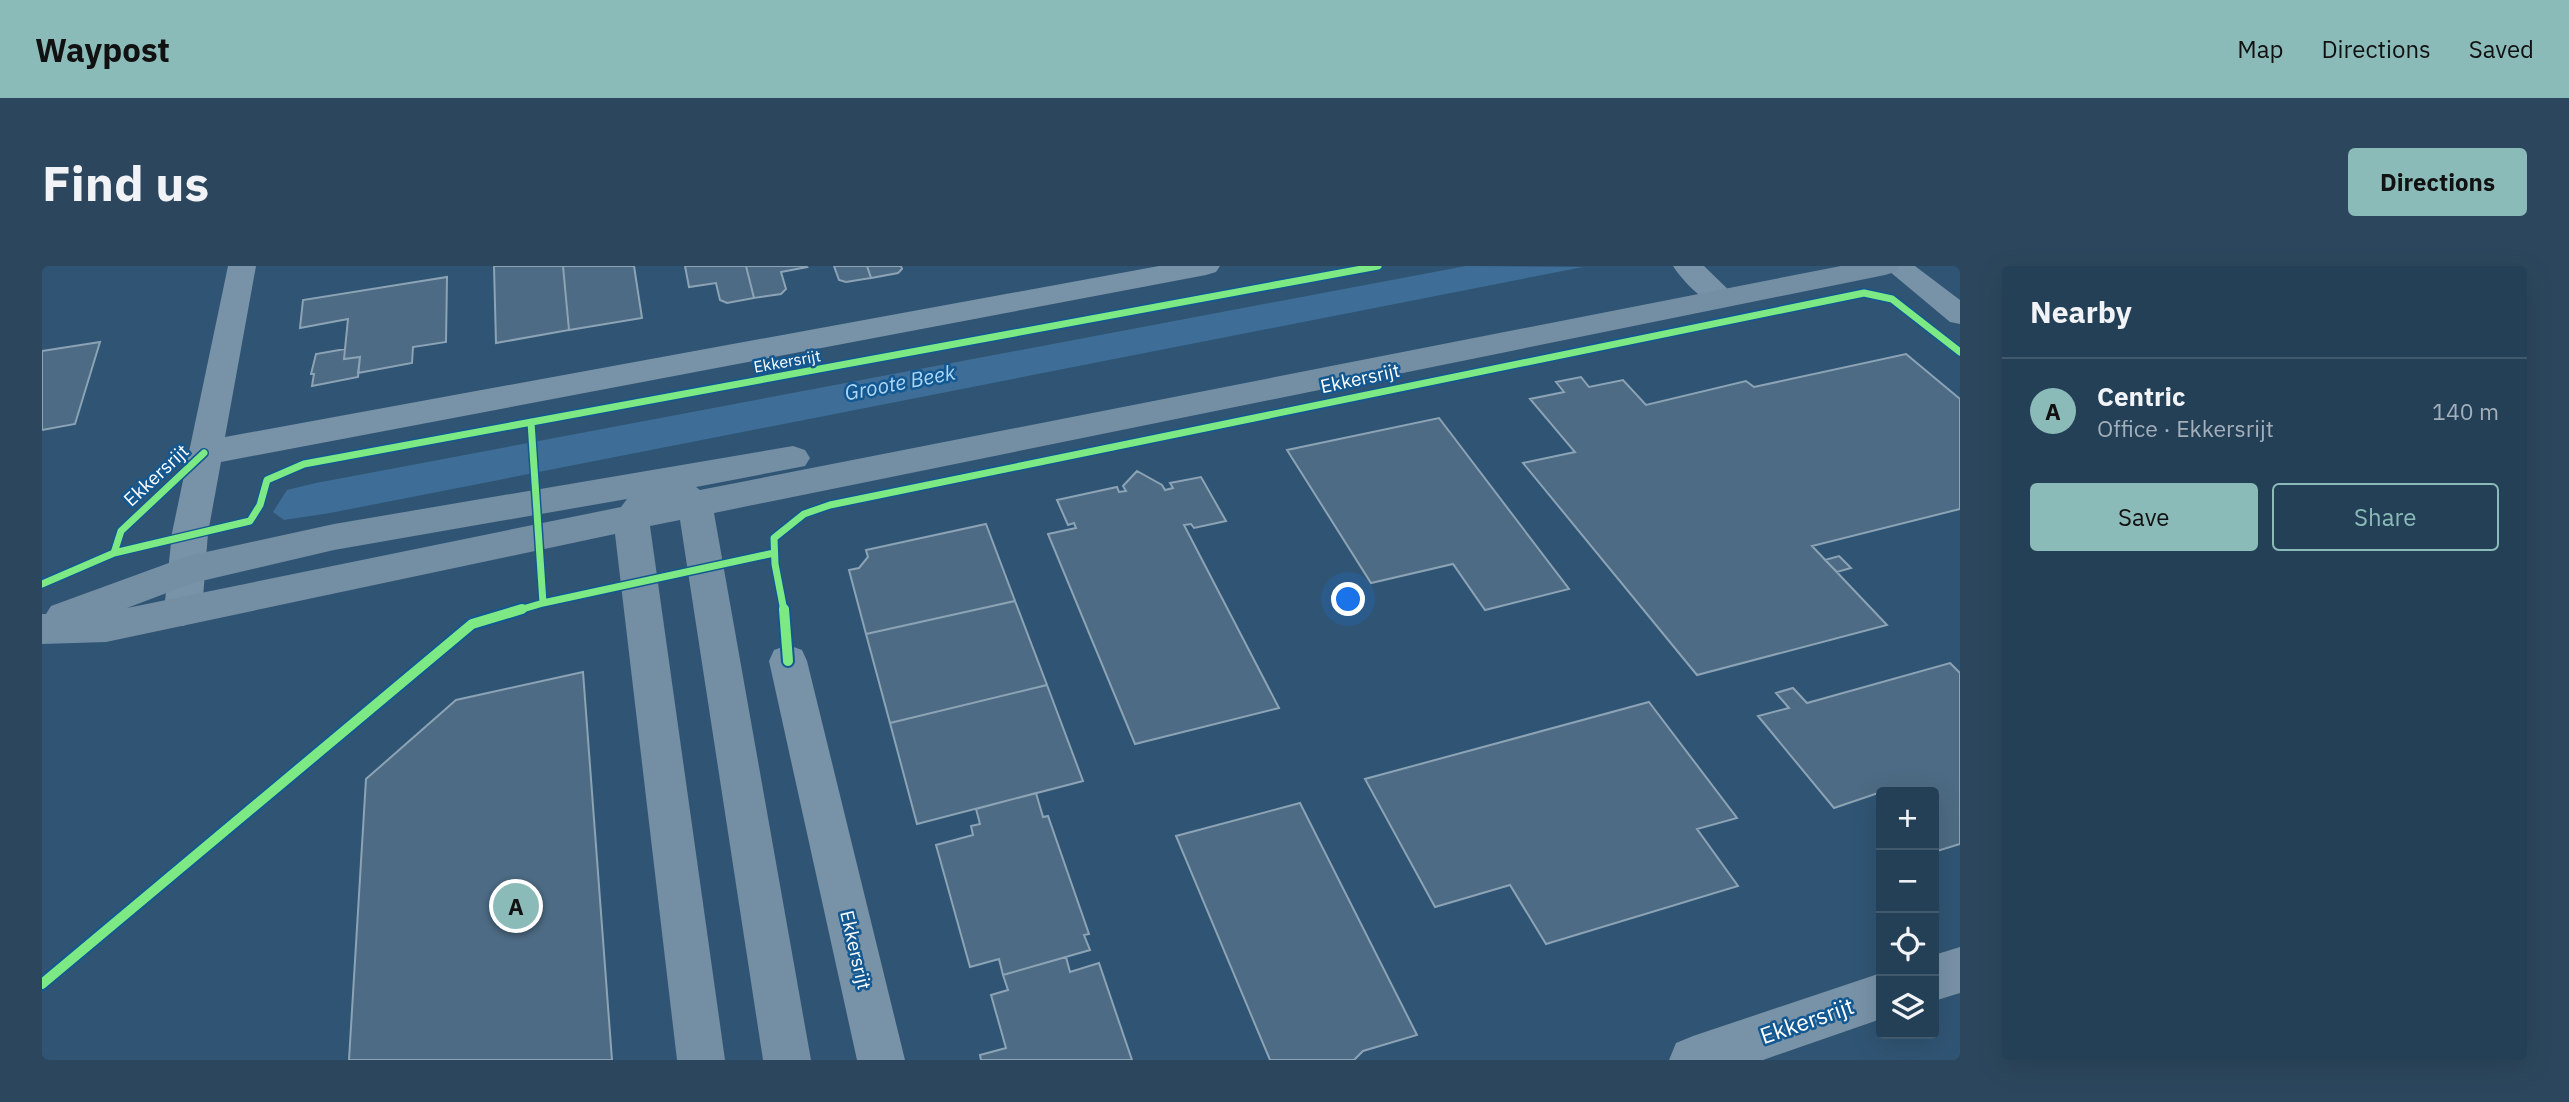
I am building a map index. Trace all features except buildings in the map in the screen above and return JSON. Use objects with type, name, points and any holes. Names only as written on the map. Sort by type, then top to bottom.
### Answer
[{"type":"main road","name":"Ekkersrijt","points":[[42,626],[188,570],[334,537],[679,492],[1790,266]]},
{"type":"main road","name":"Ekkersrijt","points":[[1706,283],[1885,266]]},
{"type":"main road","points":[[701,1060],[631,518],[679,492],[787,1060]]},
{"type":"main road","name":"Ekkersrijt","points":[[42,626],[106,627],[631,518]]},
{"type":"street","name":"Ekkersrijt","points":[[183,611],[190,533],[242,266]]},
{"type":"street","name":"Ekkersrijt","points":[[204,453],[1206,266]]},
{"type":"street","points":[[1897,266],[1960,315]]},
{"type":"street","name":"Ekkersrijt","points":[[788,661],[881,1060]]},
{"type":"street","points":[[1939,976],[1960,970]]},
{"type":"street","name":"Ekkersrijt","points":[[1693,1060],[1876,998]]},
{"type":"water","name":"Groote Beek","points":[[1466,266],[1583,267],[330,513],[284,520],[273,512],[287,490],[316,483]]},
{"type":"cycle path","points":[[42,584],[114,553],[250,521],[260,505],[267,480],[304,464],[1378,266]]},
{"type":"cycle path","points":[[788,661],[784,607],[775,564],[774,538],[804,514],[830,505],[1864,293],[1892,299],[1960,352]]},
{"type":"cycle path","points":[[42,984],[472,624],[543,603],[531,422]]},
{"type":"cycle path","points":[[114,553],[121,531],[204,453]]},
{"type":"cycle path","points":[[543,603],[774,553]]},
{"type":"place","name":"Centric","points":[[516,906]]}]
